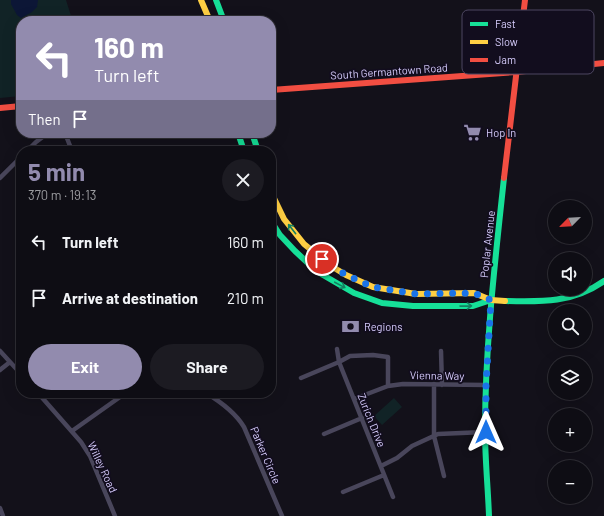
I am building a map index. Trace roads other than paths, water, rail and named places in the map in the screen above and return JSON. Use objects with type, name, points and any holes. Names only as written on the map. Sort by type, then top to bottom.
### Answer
[{"type":"main road","points":[[201,0],[208,16]]},
{"type":"main road","points":[[216,0],[222,16]]},
{"type":"main road","name":"Poplar Avenue","points":[[524,10],[525,0]]},
{"type":"main road","name":"South Germantown Road","points":[[594,64],[604,63]]},
{"type":"main road","name":"South Germantown Road","points":[[276,90],[489,74]]},
{"type":"main road","name":"Poplar Avenue","points":[[489,516],[486,385],[491,300],[516,74]]},
{"type":"main road","points":[[0,108],[16,106]]},
{"type":"main road","points":[[276,203],[284,219],[304,244],[331,266],[346,275],[373,287],[416,294],[474,293],[491,300],[535,302],[554,301],[578,295],[604,281]]},
{"type":"main road","points":[[276,229],[295,251],[323,275],[354,293],[382,303],[413,306],[473,306],[491,300]]},
{"type":"street","points":[[32,146],[41,138]]},
{"type":"street","points":[[0,178],[16,162]]},
{"type":"street","name":"Zurich Drive","points":[[337,349],[339,362],[393,497]]},
{"type":"street","points":[[0,351],[16,369]]},
{"type":"street","points":[[441,351],[442,385]]},
{"type":"street","points":[[301,378],[350,356],[388,356],[388,386]]},
{"type":"street","points":[[0,370],[10,362]]},
{"type":"street","name":"Vienna Way","points":[[354,399],[388,386],[413,383],[442,385],[486,385]]},
{"type":"street","points":[[434,384],[434,436],[444,476]]},
{"type":"street","name":"Willey Road","points":[[42,398],[72,431],[90,456],[115,516]]},
{"type":"street","points":[[72,431],[119,398]]},
{"type":"street","name":"Parker Circle","points":[[214,398],[236,416],[244,426],[282,516]]},
{"type":"street","points":[[324,434],[362,418]]},
{"type":"street","points":[[381,466],[397,458],[412,446],[438,434],[486,432]]},
{"type":"street","points":[[343,492],[384,475]]},
{"type":"street","points":[[0,508],[3,516]]},
{"type":"water","points":[[11,0],[38,0],[37,7],[25,16],[17,15],[11,4]]},
{"type":"place","name":"Hop In","points":[[473,132]]},
{"type":"place","name":"Regions","points":[[351,326]]}]
